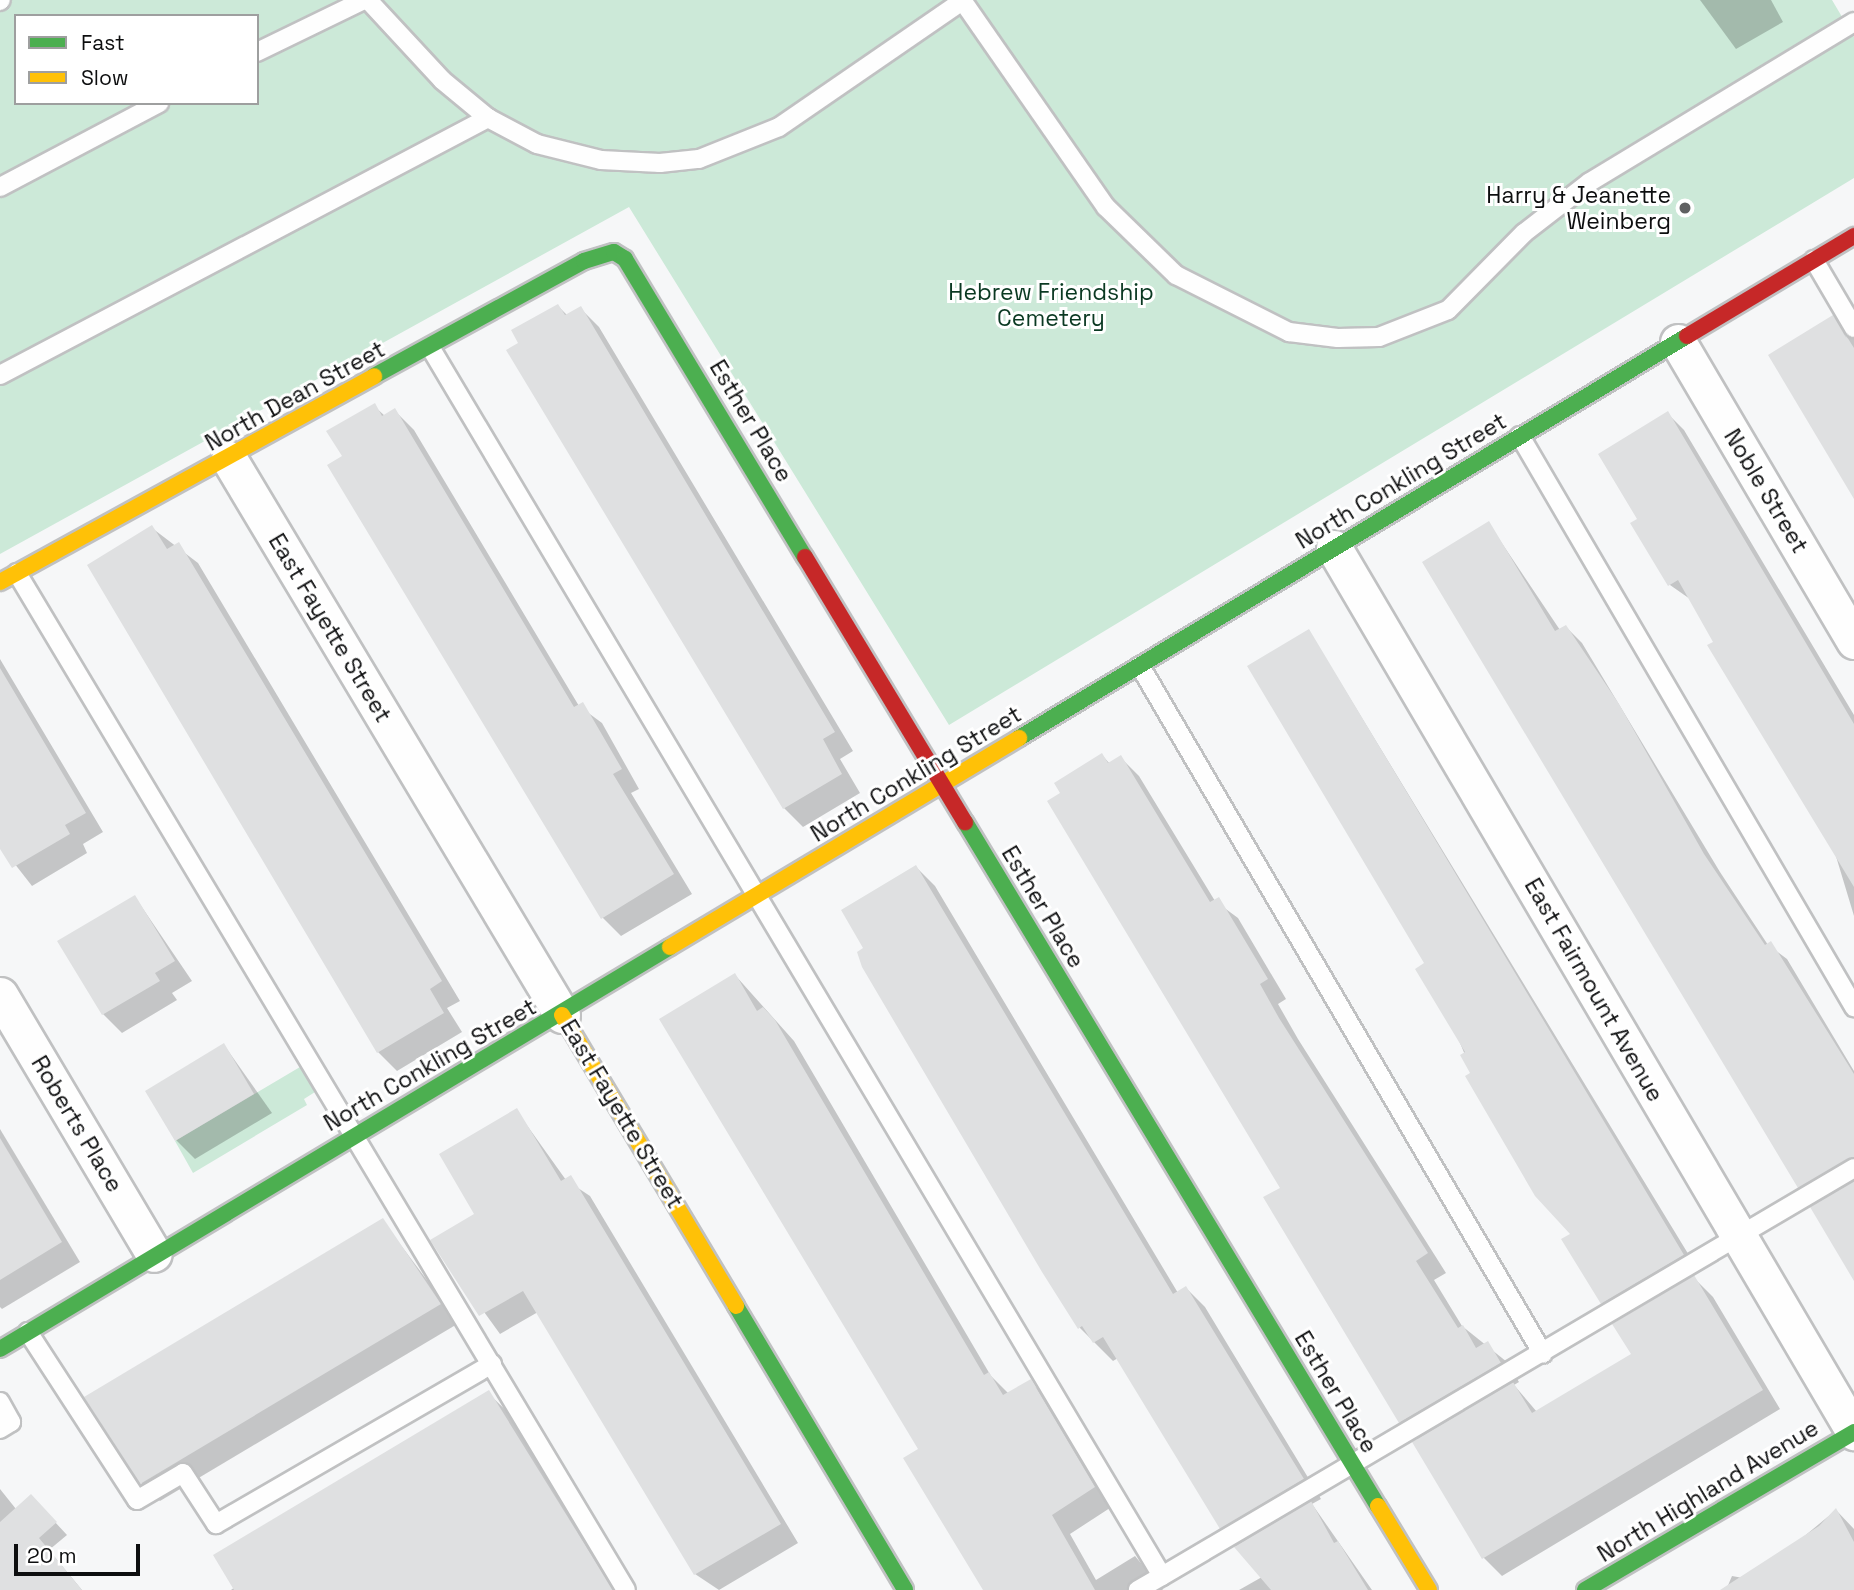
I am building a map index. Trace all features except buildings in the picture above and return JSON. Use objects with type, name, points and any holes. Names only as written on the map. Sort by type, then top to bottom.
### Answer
[{"type":"street","name":"North Conkling Street","points":[[0,1349],[154,1254],[562,1015],[1854,236]]},
{"type":"street","name":"North Dean Street","points":[[0,583],[584,261],[614,252]]},
{"type":"street","name":"Esther Place","points":[[614,252],[636,272],[1429,1590]]},
{"type":"street","name":"Noble Street","points":[[1678,342],[1854,640]]},
{"type":"street","name":"East Fayette Street","points":[[229,459],[905,1590]]},
{"type":"street","name":"East Fairmount Avenue","points":[[1334,548],[1854,1432]]},
{"type":"street","name":"Roberts Place","points":[[0,995],[154,1254]]},
{"type":"street","name":"North Highland Avenue","points":[[1585,1590],[1854,1432]]},
{"type":"lane","points":[[259,51],[366,0],[442,80],[488,118],[537,144],[601,160],[699,159],[779,127],[832,95],[962,1],[1106,207],[1176,275],[1289,332],[1338,338],[1379,337],[1448,310],[1524,233],[1590,182],[1854,23]]},
{"type":"lane","points":[[0,187],[155,105]]},
{"type":"lane","points":[[0,375],[488,118]]},
{"type":"lane","points":[[1814,260],[1854,328]]},
{"type":"lane","points":[[429,347],[759,894],[1162,1576]]},
{"type":"lane","points":[[1520,436],[1854,1007]]},
{"type":"lane","points":[[17,573],[626,1590]]},
{"type":"lane","points":[[1140,666],[1543,1354]]},
{"type":"lane","points":[[1138,1590],[1353,1466],[1854,1168]]},
{"type":"lane","points":[[28,1332],[137,1500],[183,1473],[216,1524],[492,1364]]},
{"type":"lane","points":[[0,1402],[10,1422],[0,1429]]},
{"type":"green space","name":"Hebrew Friendship Cemetery","points":[[0,0],[1832,0],[1854,37],[1854,178],[949,725],[629,207],[0,554]]},
{"type":"green space","points":[[300,1067],[315,1092],[304,1099],[307,1105],[193,1173],[175,1141]]},
{"type":"traffic: fast","points":[[374,376],[584,261],[614,252],[625,259],[805,557]]},
{"type":"traffic: fast","points":[[1019,738],[1687,336]]},
{"type":"traffic: fast","points":[[965,822],[1378,1506]]},
{"type":"traffic: fast","points":[[0,1349],[670,947]]},
{"type":"traffic: fast","points":[[736,1306],[905,1590]]},
{"type":"traffic: fast","points":[[1585,1590],[1854,1432]]},
{"type":"traffic: slow","points":[[0,582],[374,376]]},
{"type":"traffic: slow","points":[[670,947],[1019,738]]},
{"type":"traffic: slow","points":[[562,1015],[736,1306]]},
{"type":"traffic: slow","points":[[1378,1506],[1429,1590]]},
{"type":"traffic: jam","points":[[1687,336],[1854,236]]},
{"type":"traffic: jam","points":[[805,557],[965,822]]},
{"type":"place","name":"Harry & Jeanette Weinberg","points":[[1685,208]]}]
